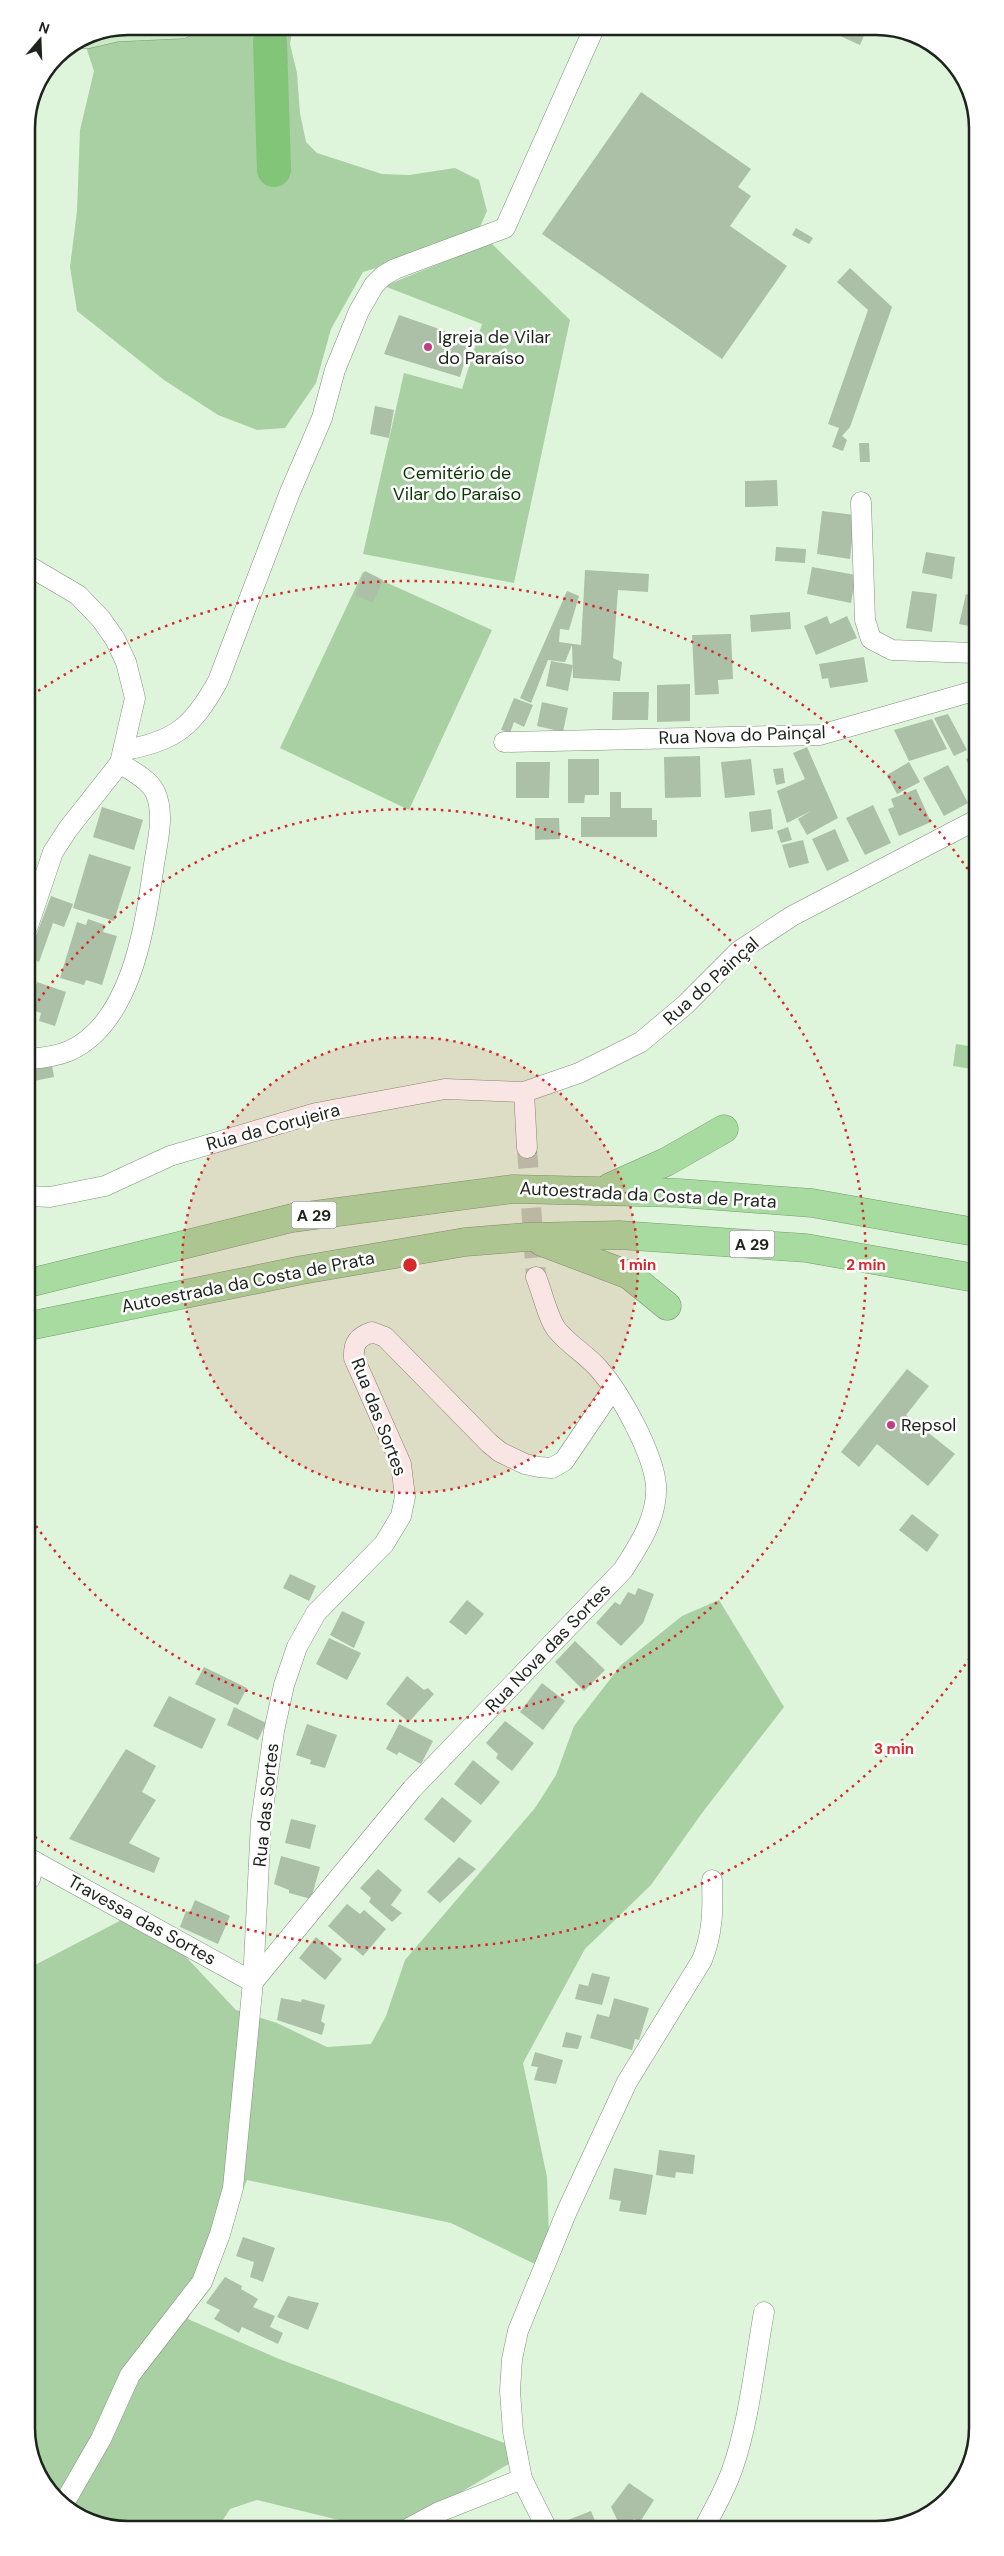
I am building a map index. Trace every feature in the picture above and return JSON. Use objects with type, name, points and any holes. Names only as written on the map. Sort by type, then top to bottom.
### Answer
[{"type":"highway","points":[[605,1190],[666,1162],[724,1128]]},
{"type":"highway","name":"Autoestrada da Costa de Prata","points":[[35,1282],[292,1218],[513,1189],[605,1190],[812,1203],[969,1231]]},
{"type":"highway","name":"Autoestrada da Costa de Prata","points":[[35,1325],[302,1270],[465,1242],[527,1237],[619,1235],[806,1248],[969,1277]]},
{"type":"highway","points":[[527,1237],[629,1275],[668,1306]]},
{"type":"street","points":[[122,757],[153,745],[186,727],[206,702],[218,681],[290,492],[322,418],[335,370],[359,310],[374,285],[383,276],[395,269],[505,228],[591,35]]},
{"type":"street","points":[[861,502],[865,620],[870,639],[892,650],[969,653]]},
{"type":"street","points":[[35,570],[78,596],[101,619],[115,639],[132,679],[135,698],[122,757],[57,846],[46,870],[35,904]]},
{"type":"street","name":"Rua Nova do Painçal","points":[[504,742],[820,735],[969,692]]},
{"type":"street","points":[[35,1058],[69,1051],[88,1040],[103,1024],[115,1005],[138,956],[145,930],[159,827],[159,802],[154,790],[122,757]]},
{"type":"street","name":"Rua do Painçal","points":[[524,1092],[579,1073],[641,1042],[685,1005],[747,946],[792,916],[969,824]]},
{"type":"street","name":"Rua da Corujeira","points":[[35,1196],[50,1197],[105,1186],[170,1156],[316,1113],[445,1089],[524,1092]]},
{"type":"street","points":[[524,1092],[527,1148]]},
{"type":"street","name":"Rua Nova das Sortes","points":[[253,1982],[412,1789],[623,1570],[643,1540],[653,1509],[656,1486],[648,1454],[633,1419],[600,1370],[556,1330],[536,1277]]},
{"type":"street","name":"Rua das Sortes","points":[[253,1982],[261,1822],[271,1747],[284,1685],[297,1647],[316,1614],[384,1544],[401,1516],[405,1498],[400,1464],[354,1358],[353,1347],[360,1337],[372,1332],[385,1337],[489,1443],[512,1459],[539,1467],[552,1468],[564,1461],[612,1390]]},
{"type":"street","name":"Travessa das Sortes","points":[[35,1868],[253,1982]]},
{"type":"street","points":[[543,2521],[522,2479],[513,2432],[510,2391],[512,2359],[518,2331],[567,2212],[627,2082],[705,1953],[713,1919],[712,1880]]},
{"type":"street","points":[[67,2498],[101,2439],[130,2375],[202,2282],[220,2234],[233,2188],[253,1982]]},
{"type":"street","points":[[708,2521],[722,2496],[733,2468],[742,2431],[764,2312]]},
{"type":"street","points":[[422,2521],[439,2512],[522,2479]]},
{"type":"green space","points":[[122,35],[292,35],[290,44],[297,73],[300,113],[306,142],[317,153],[382,174],[409,175],[455,168],[479,180],[487,211],[475,238],[363,272],[331,329],[316,383],[285,428],[257,430],[218,415],[164,380],[77,311],[70,267],[77,211],[80,130],[94,71],[86,46],[110,37]]},
{"type":"green space","name":"Cemitério de Vilar do Paraíso","points":[[491,243],[570,320],[514,583],[363,554],[404,373],[462,389],[482,324],[384,286]]},
{"type":"green space","points":[[363,572],[492,630],[409,810],[280,748]]},
{"type":"green space","points":[[956,1044],[969,1046],[969,1069],[953,1066]]},
{"type":"green space","points":[[719,1600],[784,1707],[702,1813],[651,1885],[585,1949],[523,2063],[547,2177],[550,2267],[543,2268],[451,2223],[247,2180],[188,2319],[279,2359],[529,2452],[412,2521],[343,2521],[257,2500],[230,2509],[222,2521],[122,2521],[98,2516],[72,2502],[62,2494],[45,2469],[40,2458],[35,2434],[35,1965],[131,1915],[186,1957],[236,2010],[277,2023],[327,2047],[371,2044],[386,2016],[405,1960],[535,1808],[556,1775],[574,1726],[621,1665],[682,1616]]},
{"type":"building","points":[[838,35],[864,35],[860,45]]},
{"type":"building","points":[[641,92],[751,169],[738,187],[751,196],[730,226],[787,266],[722,359],[542,234]]},
{"type":"building","points":[[796,228],[813,238],[809,244],[792,235]]},
{"type":"building","points":[[850,268],[892,307],[850,427],[842,436],[847,440],[843,451],[832,447],[839,428],[828,424],[868,310],[837,282]]},
{"type":"building","name":"Igreja de Vilar do Paraíso","points":[[399,315],[471,340],[460,377],[384,354]]},
{"type":"building","points":[[375,406],[394,410],[389,438],[370,434]]},
{"type":"building","points":[[859,443],[869,443],[870,462],[860,462]]},
{"type":"building","points":[[777,480],[778,506],[745,507],[745,481]]},
{"type":"building","points":[[822,511],[855,515],[850,559],[817,554]]},
{"type":"building","points":[[776,547],[806,549],[805,563],[775,561]]},
{"type":"building","points":[[926,552],[955,557],[952,579],[922,573]]},
{"type":"building","points":[[812,567],[856,575],[851,603],[807,594]]},
{"type":"building","points":[[585,570],[649,574],[648,592],[618,590],[613,658],[622,662],[620,681],[573,678],[572,645],[565,662],[548,660],[531,703],[520,698],[567,591],[579,596],[569,630],[560,629],[559,642],[581,645]]},
{"type":"building","points":[[365,571],[383,580],[373,603],[355,595]]},
{"type":"building","points":[[912,591],[937,594],[932,632],[906,628]]},
{"type":"building","points":[[966,594],[969,595],[969,626],[959,624]]},
{"type":"building","points":[[790,612],[791,629],[751,632],[750,615]]},
{"type":"building","points":[[827,616],[830,624],[847,616],[857,638],[816,655],[804,626]]},
{"type":"building","points":[[731,634],[733,679],[718,680],[719,694],[695,695],[692,635]]},
{"type":"building","points":[[864,657],[868,682],[830,688],[828,678],[822,679],[819,664]]},
{"type":"building","points":[[551,661],[573,665],[568,691],[546,686]]},
{"type":"building","points":[[690,684],[690,721],[657,722],[657,685]]},
{"type":"building","points":[[613,692],[649,692],[648,720],[612,720]]},
{"type":"building","points":[[514,698],[533,705],[524,727],[514,722],[510,733],[501,730]]},
{"type":"building","points":[[542,702],[568,708],[563,732],[537,726]]},
{"type":"building","points":[[948,714],[967,750],[954,756],[934,718]]},
{"type":"building","points":[[932,719],[947,749],[909,761],[894,730]]},
{"type":"building","points":[[807,747],[838,818],[807,835],[798,819],[811,811],[787,823],[777,791],[805,779],[793,753]]},
{"type":"building","points":[[700,756],[701,797],[665,798],[664,757]]},
{"type":"building","points":[[568,759],[599,759],[599,795],[585,795],[584,803],[568,803]]},
{"type":"building","points":[[751,759],[755,795],[725,798],[721,762]]},
{"type":"building","points":[[516,762],[550,762],[549,798],[516,798]]},
{"type":"building","points":[[909,762],[920,782],[897,794],[887,775]]},
{"type":"building","points":[[948,765],[968,803],[944,816],[923,778]]},
{"type":"building","points":[[783,768],[785,783],[776,785],[773,769]]},
{"type":"building","points":[[916,789],[931,822],[899,836],[888,809],[894,807],[891,799]]},
{"type":"building","points":[[610,792],[621,792],[621,808],[652,808],[652,820],[657,820],[657,837],[581,837],[581,817],[610,817]]},
{"type":"building","points":[[873,805],[891,843],[865,855],[846,818]]},
{"type":"building","points":[[102,807],[143,820],[134,850],[93,837]]},
{"type":"building","points":[[771,809],[773,829],[751,832],[749,812]]},
{"type":"building","points":[[535,818],[559,818],[560,839],[535,840]]},
{"type":"building","points":[[788,827],[792,840],[781,843],[777,831]]},
{"type":"building","points":[[835,829],[849,861],[827,871],[812,839]]},
{"type":"building","points":[[803,840],[809,863],[789,868],[782,845]]},
{"type":"building","points":[[89,854],[131,867],[114,921],[73,908]]},
{"type":"building","points":[[51,896],[73,904],[64,927],[53,923],[39,962],[35,960],[35,938]]},
{"type":"building","points":[[88,919],[105,925],[103,932],[117,936],[102,985],[86,980],[84,985],[60,978],[77,922],[86,925]]},
{"type":"building","points":[[37,982],[66,992],[55,1026],[39,1021],[41,1013],[35,1011],[35,989]]},
{"type":"building","points":[[52,1065],[54,1077],[35,1081],[35,1068]]},
{"type":"building","name":"Repsol","points":[[907,1369],[929,1386],[906,1415],[955,1454],[928,1486],[877,1444],[859,1467],[841,1452]]},
{"type":"building","points":[[912,1514],[939,1535],[927,1552],[899,1530]]},
{"type":"building","points":[[290,1574],[316,1586],[309,1601],[283,1588]]},
{"type":"building","points":[[638,1588],[654,1594],[643,1623],[621,1646],[596,1623],[615,1602],[620,1605],[628,1592],[635,1595]]},
{"type":"building","points":[[467,1600],[484,1614],[466,1635],[449,1622]]},
{"type":"building","points":[[342,1611],[365,1622],[354,1648],[330,1635]]},
{"type":"building","points":[[329,1638],[361,1653],[347,1680],[316,1664]]},
{"type":"building","points":[[575,1641],[605,1670],[584,1691],[555,1662]]},
{"type":"building","points":[[204,1667],[247,1688],[238,1705],[195,1684]]},
{"type":"building","points":[[407,1676],[424,1690],[428,1688],[434,1694],[409,1722],[386,1704]]},
{"type":"building","points":[[542,1683],[565,1701],[543,1730],[520,1712]]},
{"type":"building","points":[[169,1696],[216,1719],[202,1749],[153,1726]]},
{"type":"building","points":[[234,1707],[266,1723],[258,1740],[227,1725]]},
{"type":"building","points":[[505,1721],[534,1743],[512,1771],[496,1758],[498,1754],[486,1743]]},
{"type":"building","points":[[307,1724],[337,1735],[325,1768],[310,1764],[311,1760],[296,1755]]},
{"type":"building","points":[[399,1724],[433,1741],[421,1764],[399,1752],[397,1755],[386,1749]]},
{"type":"building","points":[[126,1749],[156,1766],[142,1792],[156,1800],[129,1843],[160,1858],[154,1873],[69,1839]]},
{"type":"building","points":[[473,1760],[500,1782],[481,1805],[454,1784]]},
{"type":"building","points":[[442,1797],[472,1821],[454,1843],[424,1819]]},
{"type":"building","points":[[291,1819],[316,1825],[310,1849],[285,1843]]},
{"type":"building","points":[[281,1856],[320,1867],[311,1899],[289,1893],[289,1890],[274,1884]]},
{"type":"building","points":[[459,1857],[476,1869],[440,1903],[427,1892]]},
{"type":"building","points":[[378,1869],[402,1890],[391,1905],[402,1913],[392,1922],[369,1902],[371,1898],[360,1888]]},
{"type":"building","points":[[195,1900],[230,1916],[218,1944],[180,1927],[186,1911],[190,1912]]},
{"type":"building","points":[[347,1904],[360,1914],[364,1910],[386,1929],[363,1956],[328,1926]]},
{"type":"building","points":[[316,1937],[342,1959],[325,1980],[299,1958]]},
{"type":"building","points":[[592,1973],[610,1977],[602,2005],[575,1999],[579,1984],[588,1986]]},
{"type":"building","points":[[281,1998],[301,2002],[302,1999],[325,2005],[321,2021],[325,2024],[322,2035],[277,2020]]},
{"type":"building","points":[[614,1998],[649,2008],[639,2040],[635,2039],[632,2050],[590,2038],[597,2014],[609,2017]]},
{"type":"building","points":[[566,2032],[582,2036],[578,2049],[562,2047]]},
{"type":"building","points":[[535,2052],[563,2060],[556,2084],[534,2080],[538,2067],[531,2066]]},
{"type":"building","points":[[659,2150],[695,2155],[693,2174],[676,2172],[675,2178],[656,2175]]},
{"type":"building","points":[[614,2168],[653,2175],[646,2215],[619,2211],[621,2201],[609,2199]]},
{"type":"building","points":[[243,2237],[275,2248],[263,2282],[250,2277],[254,2262],[236,2256]]},
{"type":"building","points":[[225,2277],[242,2286],[241,2289],[258,2299],[253,2307],[275,2316],[270,2327],[283,2333],[278,2344],[242,2327],[239,2333],[214,2319],[220,2310],[206,2303]]},
{"type":"building","points":[[288,2296],[319,2303],[308,2330],[277,2317]]},
{"type":"building","points":[[629,2483],[654,2500],[641,2521],[634,2519],[633,2521],[618,2521],[611,2507]]},
{"type":"building","points":[[591,2511],[595,2521],[565,2521]]},
{"type":"waterway","points":[[270,42],[274,170]]},
{"type":"tunnel","points":[[527,1148],[536,1277]]},
{"type":"place","name":"Igreja de Vilar do Paraíso","points":[[428,347]]},
{"type":"place","name":"Repsol","points":[[891,1425]]}]
